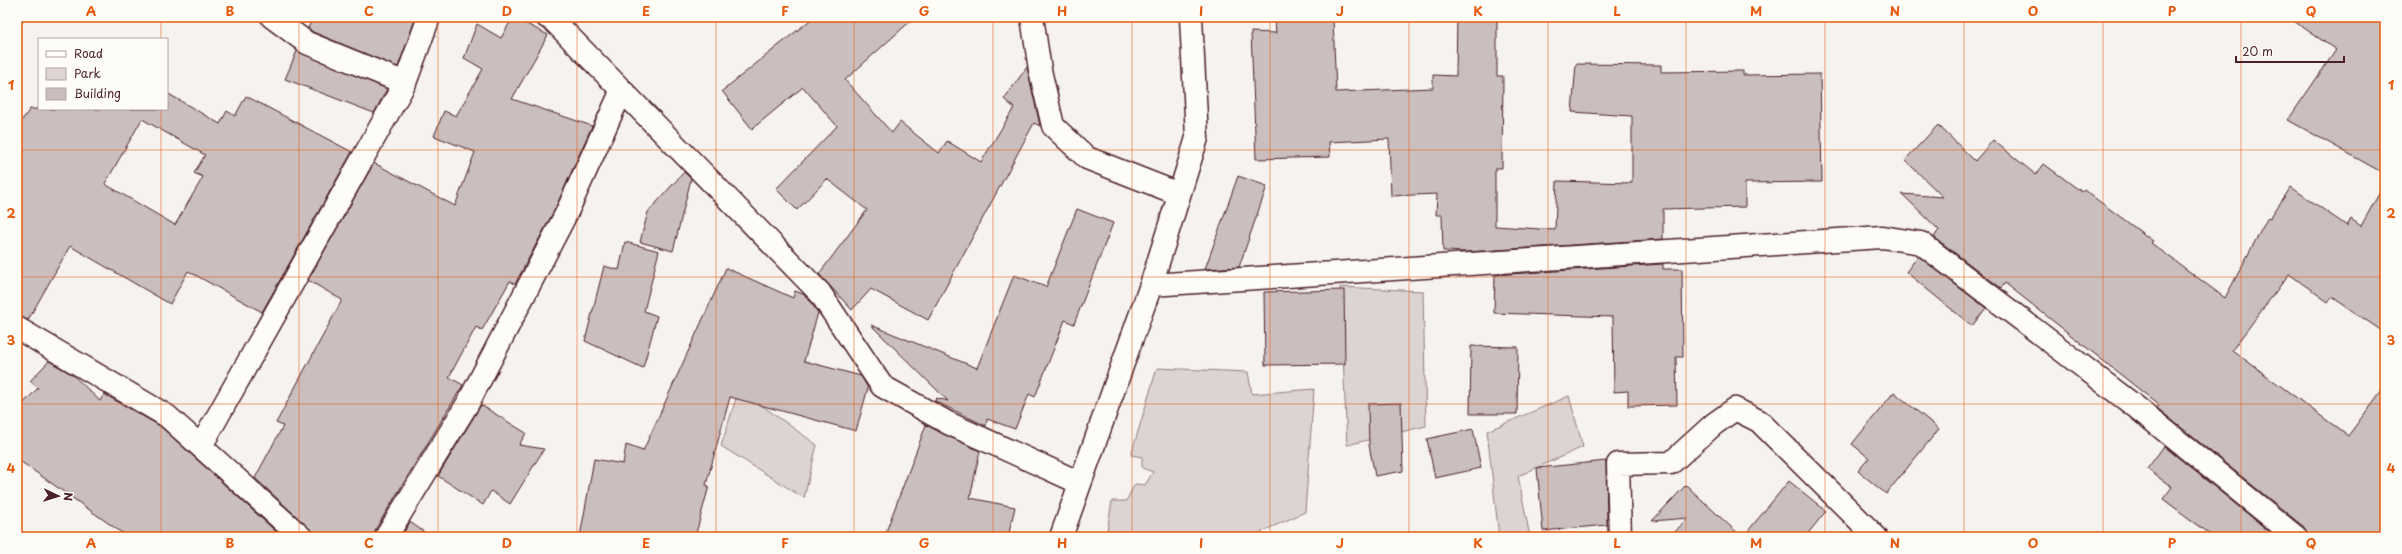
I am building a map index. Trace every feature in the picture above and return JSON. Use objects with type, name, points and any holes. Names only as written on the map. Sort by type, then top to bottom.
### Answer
[{"type":"street","points":[[272,17],[307,43],[405,83]]},
{"type":"street","points":[[201,446],[405,83],[429,17]]},
{"type":"street","points":[[547,17],[553,20],[622,90],[820,294],[882,386],[948,423],[1080,483]]},
{"type":"street","points":[[1061,537],[1151,286],[1197,138],[1191,17]]},
{"type":"street","points":[[1030,18],[1053,126],[1087,158],[1179,194]]},
{"type":"street","points":[[386,537],[471,396],[566,214],[622,90]]},
{"type":"street","points":[[1151,286],[1882,237],[1921,243],[2136,407],[2296,537]]},
{"type":"street","points":[[17,328],[167,416],[301,537]]},
{"type":"street","points":[[1620,537],[1618,464],[1671,463],[1714,424],[1735,408],[1759,421],[1876,537]]},
{"type":"green space","points":[[1340,287],[1423,291],[1426,426],[1347,445]]},
{"type":"green space","points":[[1157,368],[1248,372],[1252,394],[1314,389],[1305,512],[1250,537],[1106,537],[1112,501],[1126,501],[1135,484],[1145,485],[1153,472],[1142,468],[1142,457],[1131,455]]},
{"type":"green space","points":[[739,389],[817,445],[804,498],[721,446]]},
{"type":"green space","points":[[1569,396],[1583,447],[1518,476],[1530,537],[1499,537],[1487,431]]},
{"type":"building","points":[[313,17],[416,17],[398,67],[313,32],[308,28]]},
{"type":"building","points":[[513,17],[548,35],[512,99],[592,126],[555,209],[515,284],[510,281],[482,330],[476,327],[449,377],[463,385],[375,530],[374,537],[313,537],[309,528],[255,478],[283,426],[276,423],[342,300],[308,280],[374,163],[455,206],[475,152],[434,136],[444,111],[456,116],[483,69],[464,58],[477,24],[501,38]]},
{"type":"building","points":[[814,17],[915,17],[845,80],[892,133],[900,122],[939,153],[947,141],[981,162],[1014,108],[1004,99],[1027,67],[1040,126],[1034,123],[928,320],[871,289],[852,310],[819,274],[867,210],[827,179],[797,210],[776,189],[837,126],[803,87],[752,129],[722,91]]},
{"type":"building","points":[[1457,17],[1497,17],[1497,76],[1503,76],[1502,168],[1495,168],[1495,226],[1555,230],[1557,181],[1632,183],[1632,116],[1572,112],[1576,64],[1661,65],[1661,72],[1743,71],[1743,75],[1820,74],[1822,182],[1745,183],[1745,207],[1663,209],[1663,239],[1467,252],[1443,251],[1442,215],[1436,215],[1437,194],[1391,196],[1389,139],[1329,142],[1330,157],[1256,159],[1251,32],[1276,33],[1275,21],[1333,19],[1336,92],[1433,88],[1433,75],[1456,76]]},
{"type":"building","points":[[2288,17],[2385,17],[2385,174],[2288,120],[2336,50]]},
{"type":"building","points":[[297,51],[387,89],[374,113],[285,79]]},
{"type":"building","points":[[168,94],[220,124],[227,111],[235,116],[246,96],[352,152],[262,312],[188,271],[170,304],[70,246],[28,320],[17,316],[17,127],[30,109],[168,110]],"holes":[[[142,119],[205,155],[194,173],[203,177],[175,225],[105,184]]]},
{"type":"building","points":[[1938,125],[1975,161],[1993,140],[2036,175],[2044,164],[2082,192],[2084,190],[2153,241],[2151,243],[2225,298],[2268,217],[2270,218],[2291,187],[2347,226],[2351,219],[2361,226],[2385,183],[2385,333],[2332,297],[2328,302],[2289,274],[2232,350],[2348,436],[2385,386],[2385,537],[2308,537],[2304,527],[2157,408],[2159,405],[2005,283],[2001,288],[1934,237],[1939,230],[1902,194],[1943,197],[1905,160]]},
{"type":"building","points":[[684,172],[691,179],[673,251],[640,242],[648,212]]},
{"type":"building","points":[[1238,176],[1267,186],[1239,267],[1205,269]]},
{"type":"building","points":[[1077,209],[1113,223],[1074,324],[1065,320],[1035,397],[1029,394],[1015,429],[987,419],[986,426],[935,401],[936,398],[948,401],[871,325],[977,368],[1014,275],[1046,287]]},
{"type":"building","points":[[625,242],[659,251],[644,311],[657,316],[643,368],[585,341],[604,266],[619,270]]},
{"type":"building","points":[[1918,256],[1986,308],[1972,326],[1906,272]]},
{"type":"building","points":[[1663,264],[1663,269],[1682,269],[1683,357],[1676,357],[1677,405],[1628,406],[1628,391],[1614,392],[1613,317],[1494,313],[1495,275]]},
{"type":"building","points":[[726,268],[793,298],[795,291],[803,294],[810,301],[818,313],[804,361],[861,376],[868,388],[856,431],[730,397],[706,485],[709,486],[695,537],[580,537],[594,459],[623,464],[626,445],[643,451]]},
{"type":"building","points":[[1344,290],[1345,364],[1265,365],[1264,292]]},
{"type":"building","points":[[1471,346],[1518,347],[1517,414],[1470,414]]},
{"type":"building","points":[[49,361],[73,375],[100,401],[104,394],[160,426],[282,537],[128,537],[17,459],[17,410],[38,388],[30,381]]},
{"type":"building","points":[[1894,392],[1939,429],[1886,494],[1858,471],[1869,458],[1852,444]]},
{"type":"building","points":[[1401,403],[1403,471],[1375,476],[1369,445],[1368,404]]},
{"type":"building","points":[[481,405],[526,433],[519,445],[544,449],[510,504],[491,491],[483,505],[438,476]]},
{"type":"building","points":[[926,425],[980,451],[970,498],[1015,507],[1008,537],[884,537]]},
{"type":"building","points":[[1473,429],[1481,468],[1435,478],[1427,439]]},
{"type":"building","points":[[2164,446],[2276,537],[2214,537],[2163,499],[2172,487],[2147,469]]},
{"type":"building","points":[[1606,461],[1607,525],[1543,531],[1537,468]]},
{"type":"building","points":[[1789,481],[1826,511],[1805,537],[1743,537]]},
{"type":"building","points":[[1686,485],[1742,537],[1670,537],[1688,518],[1652,521]]},
{"type":"building","points":[[410,522],[431,537],[401,537]]}]
